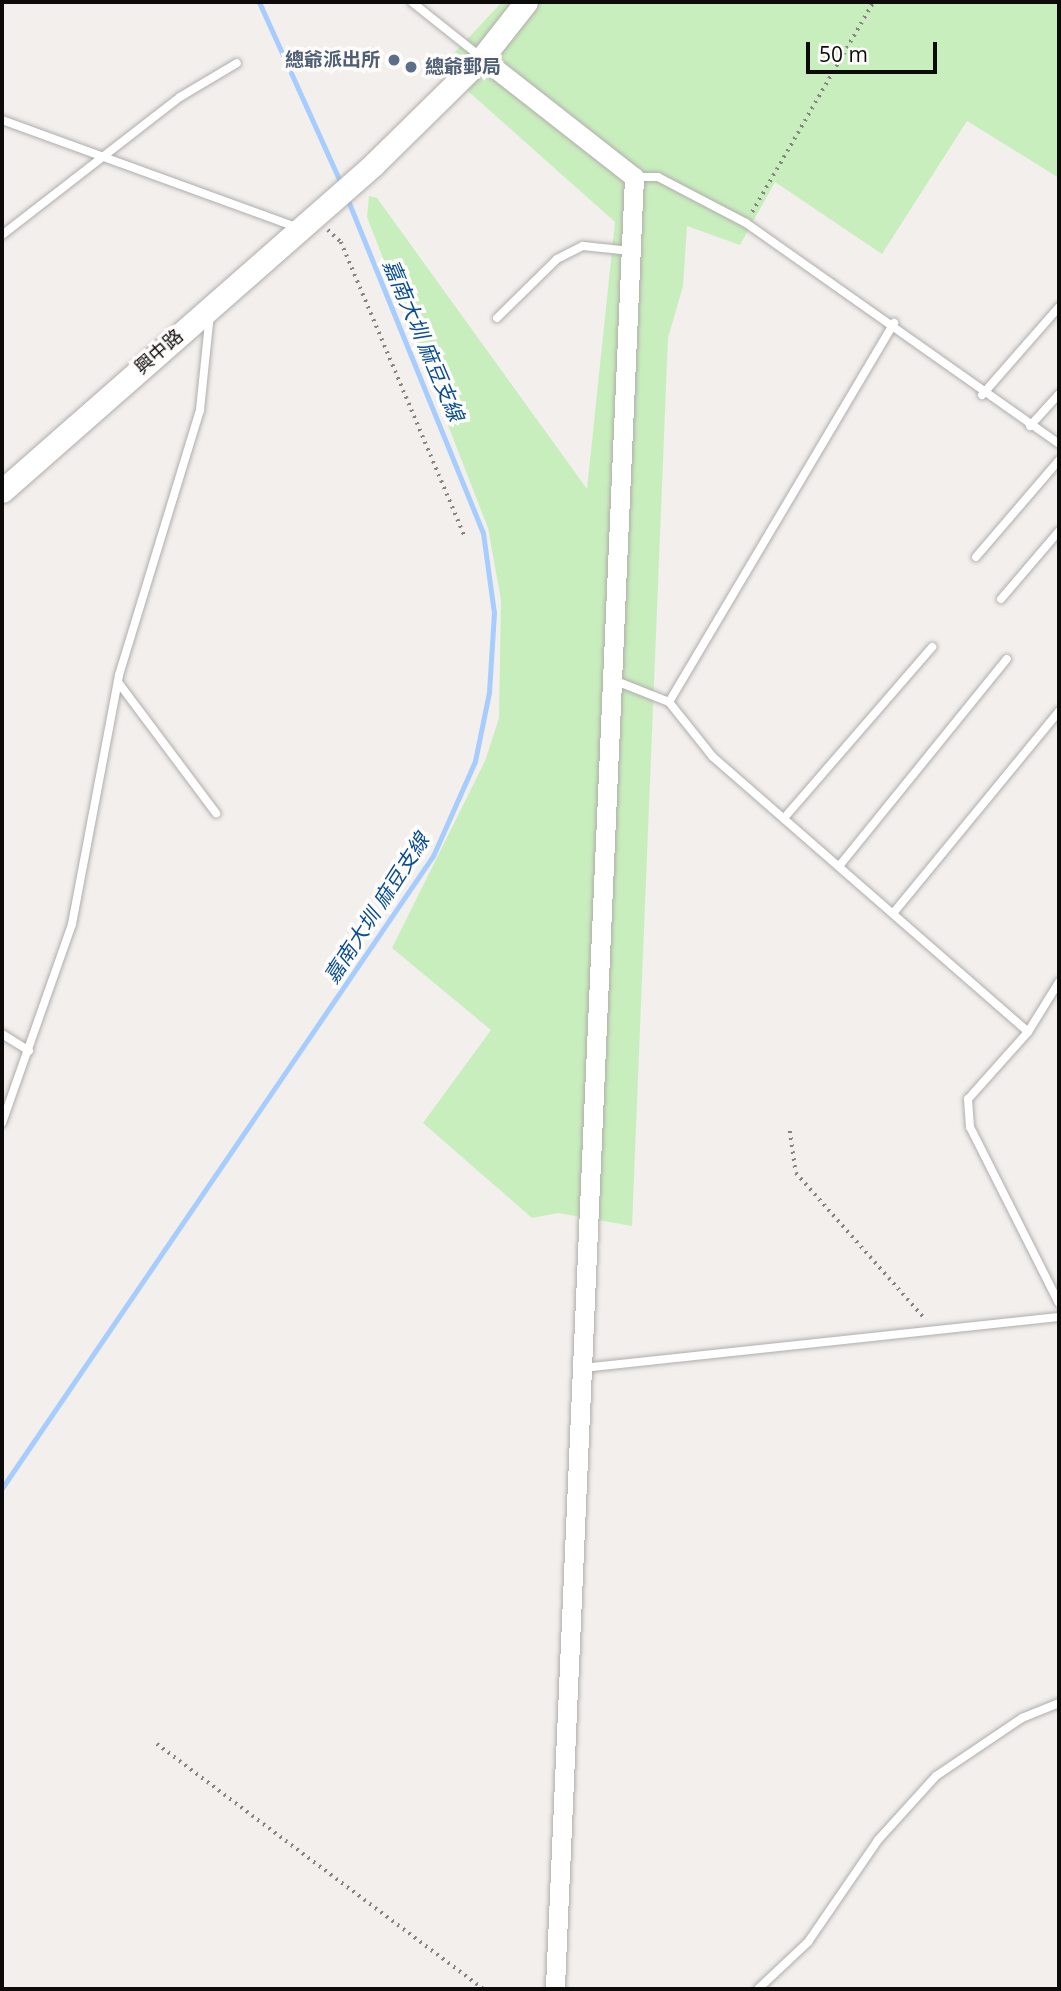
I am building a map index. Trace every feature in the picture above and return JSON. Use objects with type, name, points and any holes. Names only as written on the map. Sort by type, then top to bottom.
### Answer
[{"type":"main road","name":"興中路","points":[[2,491],[373,164],[482,58],[526,2]]},
{"type":"street","points":[[482,58],[634,177],[616,681],[555,1989]]},
{"type":"lane","points":[[412,2],[482,58]]},
{"type":"lane","points":[[2,235],[102,156],[236,63]]},
{"type":"lane","points":[[2,120],[102,156],[310,219]]},
{"type":"lane","points":[[634,177],[658,177],[746,223],[894,323],[982,395],[1059,444]]},
{"type":"lane","points":[[497,318],[535,277],[574,250],[633,251]]},
{"type":"lane","points":[[982,395],[1059,307]]},
{"type":"lane","points":[[2,1123],[72,924],[118,682],[200,410],[211,353],[209,308]]},
{"type":"lane","points":[[669,702],[894,323]]},
{"type":"lane","points":[[1030,426],[1059,394]]},
{"type":"lane","points":[[976,557],[1059,460]]},
{"type":"lane","points":[[1001,599],[1059,531]]},
{"type":"lane","points":[[785,817],[932,647]]},
{"type":"lane","points":[[841,865],[1007,659]]},
{"type":"lane","points":[[616,681],[669,702],[713,757],[895,911],[1028,1032]]},
{"type":"lane","points":[[118,682],[216,813]]},
{"type":"lane","points":[[895,911],[1059,712]]},
{"type":"lane","points":[[1059,982],[1028,1032],[968,1099],[970,1127],[1059,1303]]},
{"type":"lane","points":[[2,1034],[29,1051]]},
{"type":"lane","points":[[582,1368],[1059,1317]]},
{"type":"lane","points":[[758,1989],[808,1942],[878,1840],[936,1776],[1022,1718],[1059,1703]]},
{"type":"path","points":[[746,223],[873,2]]},
{"type":"path","points":[[310,219],[341,242],[465,537]]},
{"type":"path","points":[[790,1131],[796,1173],[841,1217],[934,1330]]},
{"type":"path","points":[[157,1744],[484,1989]]},
{"type":"green space","points":[[502,2],[1059,2],[1059,178],[967,121],[882,254],[775,182],[740,245],[687,226],[683,286],[668,338],[632,1226],[558,1213],[532,1218],[423,1123],[491,1030],[392,948],[485,761],[499,718],[501,600],[488,528],[367,217],[369,196],[377,198],[587,489],[615,222],[441,67]]},
{"type":"waterway","name":"嘉南大圳 麻豆支線","points":[[259,2],[341,184]]},
{"type":"waterway","name":"嘉南大圳 麻豆支線","points":[[2,1488],[433,856],[475,761],[489,692],[494,613],[483,533],[346,196]]},
{"type":"place","name":"總爺派出所","points":[[394,60]]},
{"type":"place","name":"總爺郵局","points":[[411,67]]}]
